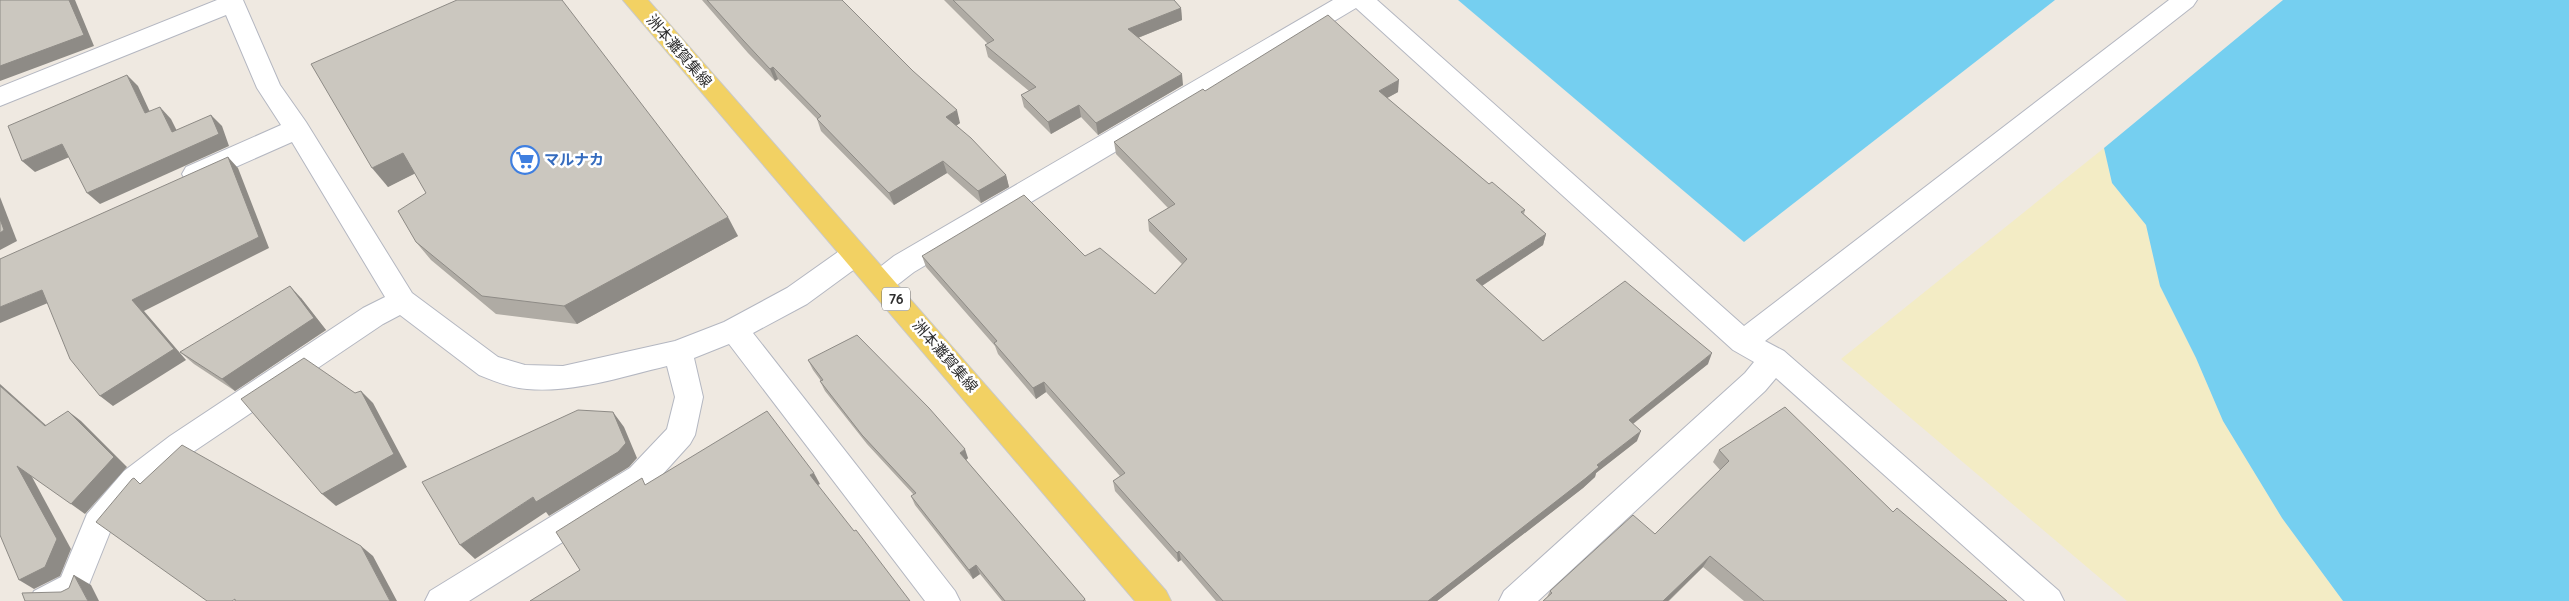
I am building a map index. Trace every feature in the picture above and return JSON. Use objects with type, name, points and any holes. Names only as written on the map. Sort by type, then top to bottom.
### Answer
[{"type":"main road","name":"洲本灘賀集線","points":[[635,0],[838,233],[854,255],[881,282],[1155,601]]},
{"type":"street","points":[[881,282],[912,259],[1351,0]]},
{"type":"street","points":[[1362,0],[1743,342],[1774,359],[2048,601]]},
{"type":"street","points":[[1743,342],[2184,0]]},
{"type":"street","points":[[0,97],[231,1],[269,88],[402,302],[489,367],[525,377],[563,378],[678,352],[734,330],[796,296],[854,255]]},
{"type":"street","points":[[176,183],[296,129]]},
{"type":"street","points":[[45,601],[73,587],[98,524],[135,480],[180,445],[373,316],[402,302]]},
{"type":"street","points":[[734,330],[944,601]]},
{"type":"street","points":[[441,601],[641,477],[680,436],[689,397],[678,352]]},
{"type":"street","points":[[1515,601],[1755,382],[1774,359]]},
{"type":"sand","points":[[2104,148],[2112,183],[2146,225],[2160,286],[2196,358],[2223,421],[2282,518],[2343,601],[2127,601],[1841,359]]},
{"type":"water","points":[[1458,0],[2055,0],[1744,242]]},
{"type":"water","points":[[2283,0],[2569,0],[2569,601],[2343,601],[2282,518],[2223,421],[2196,358],[2160,286],[2146,225],[2112,183],[2104,148]]},
{"type":"building","points":[[0,0],[69,0],[84,35],[0,66]]},
{"type":"building","name":"マルナカ","points":[[457,0],[562,0],[728,217],[564,306],[482,296],[416,242],[398,211],[426,193],[403,153],[372,168],[311,64]]},
{"type":"building","points":[[707,0],[842,0],[913,71],[957,110],[946,117],[971,138],[1006,175],[978,191],[943,161],[889,193],[817,119],[821,116],[773,67],[770,69]]},
{"type":"building","points":[[953,0],[1174,0],[1181,8],[1128,29],[1182,74],[1096,123],[1079,105],[1048,122],[1021,95],[1036,87],[985,45],[994,40]]},
{"type":"building","points":[[1328,15],[1399,80],[1379,91],[1489,184],[1492,182],[1525,210],[1521,212],[1546,234],[1476,280],[1543,341],[1625,281],[1712,353],[1629,420],[1641,431],[1597,465],[1599,467],[1586,478],[1428,601],[1223,601],[1113,481],[1125,473],[1044,382],[1033,388],[994,343],[997,341],[922,256],[1024,195],[1085,256],[1100,248],[1155,294],[1187,259],[1148,220],[1175,204],[1114,142],[1203,89],[1205,91]]},
{"type":"building","points":[[127,75],[145,113],[160,107],[172,132],[211,115],[219,134],[87,193],[62,144],[22,161],[8,126]]},
{"type":"building","points":[[228,157],[259,237],[132,300],[174,349],[100,396],[70,359],[42,290],[0,307],[0,259]]},
{"type":"building","points":[[0,219],[4,230],[0,233]]},
{"type":"building","points":[[290,286],[314,318],[222,379],[180,352]]},
{"type":"building","points":[[857,335],[929,408],[965,449],[960,453],[1085,599],[1083,601],[1005,601],[976,565],[969,570],[911,496],[916,493],[862,435],[820,381],[823,380],[808,360]]},
{"type":"building","points":[[304,358],[355,393],[361,391],[394,454],[322,494],[241,399]]},
{"type":"building","points":[[0,386],[45,426],[68,411],[114,457],[71,504],[17,466],[57,539],[45,567],[19,580],[0,535]]},
{"type":"building","points":[[1785,407],[1893,512],[1897,508],[2007,601],[1764,601],[1710,556],[1663,601],[1543,601],[1552,593],[1550,591],[1633,515],[1655,534],[1729,461],[1719,450]]},
{"type":"building","points":[[578,410],[613,412],[626,443],[618,452],[536,502],[533,497],[460,545],[422,482]]},
{"type":"building","points":[[767,411],[814,473],[810,475],[854,531],[856,530],[910,601],[530,601],[580,570],[556,532],[642,478],[645,485]]},
{"type":"building","points":[[182,445],[361,546],[390,601],[235,601],[235,599],[232,601],[207,601],[96,522],[132,479],[134,478],[140,484]]},
{"type":"building","points":[[74,575],[88,601],[25,601],[22,593],[61,592],[69,588]]},
{"type":"place","name":"マルナカ","points":[[525,160]]}]
